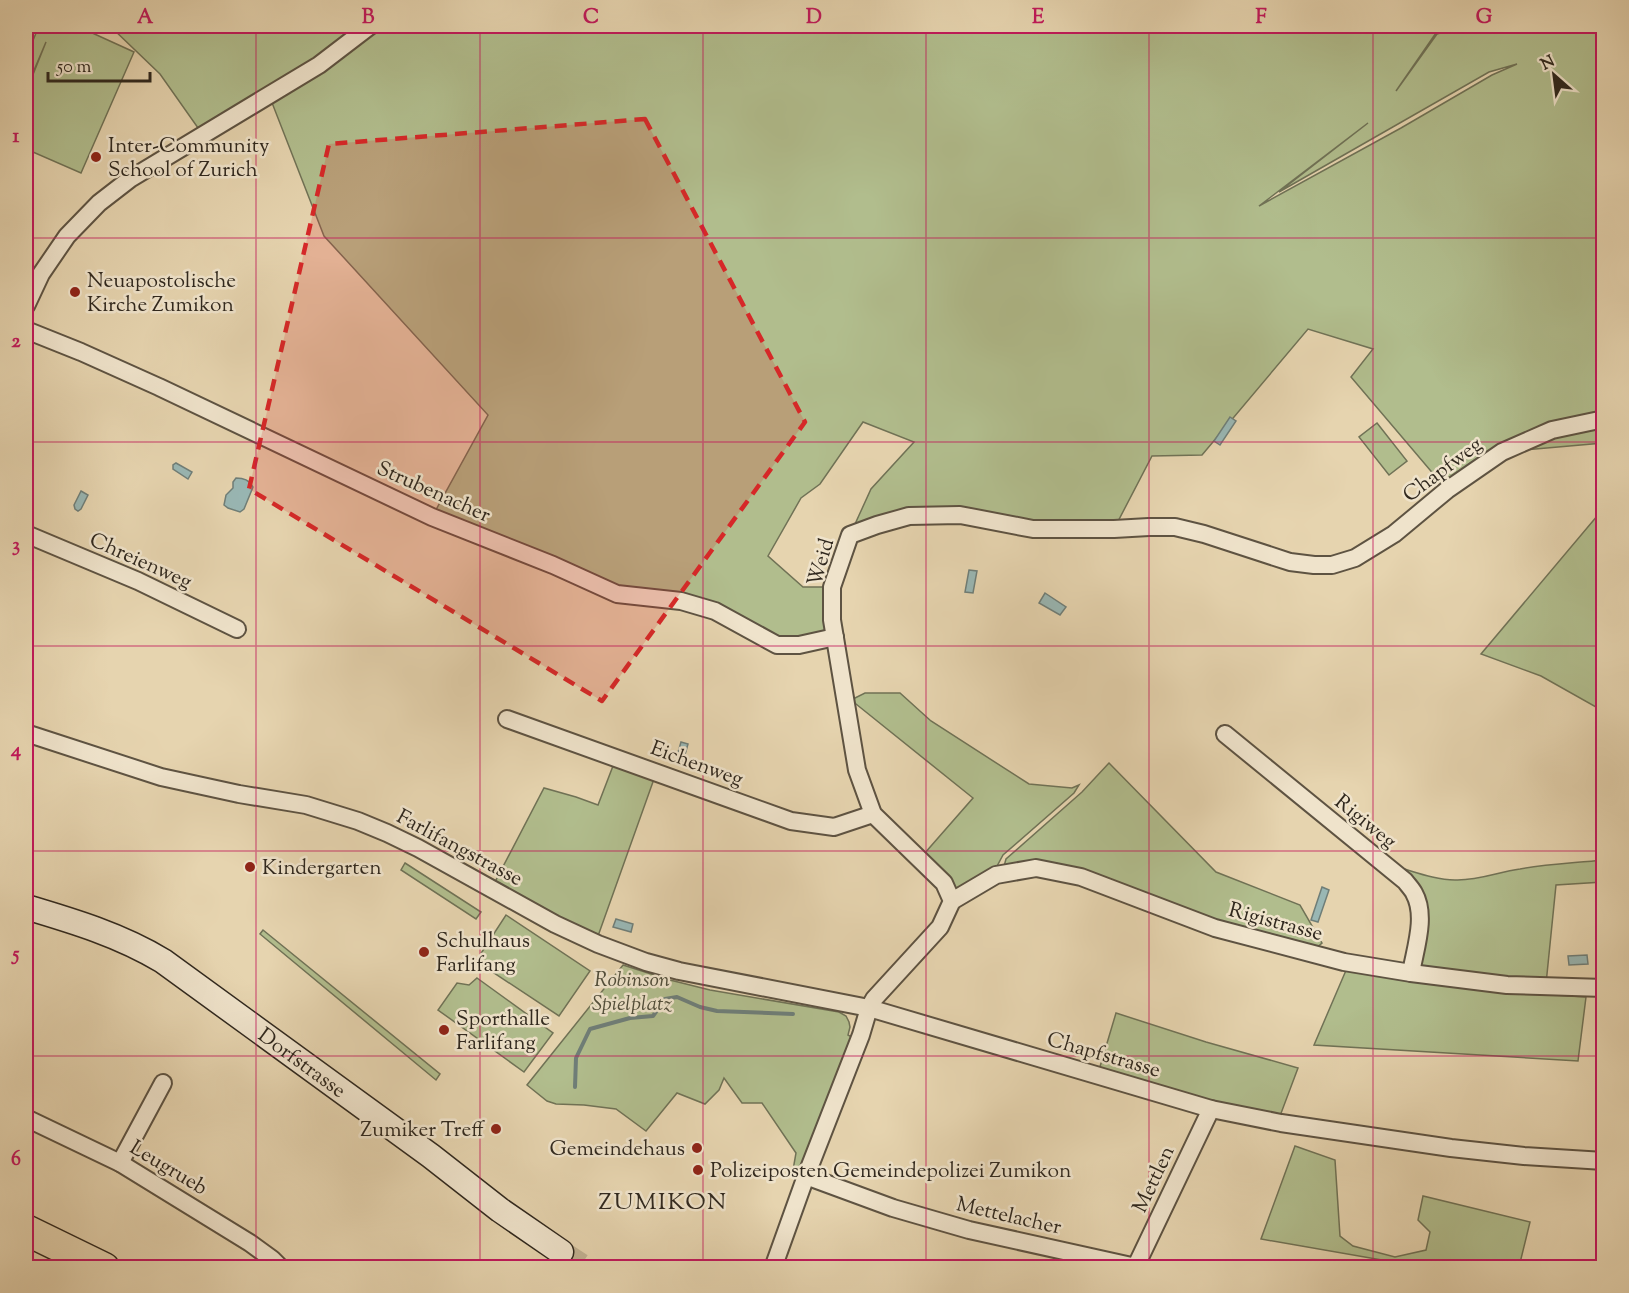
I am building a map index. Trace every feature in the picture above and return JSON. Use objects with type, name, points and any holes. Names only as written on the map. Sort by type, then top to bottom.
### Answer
[{"type":"highway","points":[[26,1230],[104,1268]]},
{"type":"highway","points":[[26,1241],[81,1268]]},
{"type":"street","points":[[26,306],[41,274],[67,236],[99,203],[130,179],[318,65],[370,26]]},
{"type":"street","name":"Strubenacher","points":[[26,330],[159,387],[432,517],[553,565],[617,594],[681,601],[715,610],[777,645],[799,645],[835,637]]},
{"type":"street","name":"Chapfweg","points":[[1314,566],[1332,565],[1355,558],[1394,534],[1447,490],[1502,452],[1552,430],[1604,419]]},
{"type":"street","name":"Weid","points":[[952,901],[944,883],[873,814],[857,770],[832,620],[832,587],[850,535],[909,516],[960,515],[1033,529],[1176,527],[1290,562],[1314,566]]},
{"type":"street","name":"Chreienweg","points":[[26,534],[138,581],[237,629]]},
{"type":"street","name":"Eichenweg","points":[[507,719],[791,821],[834,827],[873,814]]},
{"type":"street","name":"Farlifangstrasse","points":[[26,733],[161,777],[239,794],[306,805],[358,820],[418,848],[555,924],[598,944],[646,962],[679,971],[869,1008]]},
{"type":"street","name":"Rigiweg","points":[[1225,734],[1405,882],[1414,893],[1419,907],[1419,926],[1411,973]]},
{"type":"street","name":"Rigistrasse","points":[[952,901],[996,875],[1036,868],[1082,877],[1215,928],[1344,962],[1507,985],[1604,988]]},
{"type":"street","points":[[773,1268],[861,1035],[869,1008],[874,999],[940,927],[952,901]]},
{"type":"street","name":"Dorfstrasse","points":[[26,907],[87,925],[163,962],[431,1156],[500,1210],[561,1252]]},
{"type":"street","name":"Chapfstrasse","points":[[869,1008],[1211,1109],[1281,1123],[1451,1148],[1604,1161]]},
{"type":"street","points":[[120,1163],[163,1083]]},
{"type":"street","name":"Mettlen","points":[[1136,1267],[1211,1109]]},
{"type":"street","name":"Leugrueb","points":[[26,1118],[120,1163],[250,1244],[281,1268]]},
{"type":"street","name":"Mettelacher","points":[[806,1176],[893,1208],[969,1230],[1136,1267]]},
{"type":"highlighted area","points":[[645,119],[805,422],[602,701],[249,489],[329,144]]},
{"type":"green space","points":[[39,26],[77,26],[134,52],[81,173],[26,149],[26,92],[46,42],[26,89],[26,57]]},
{"type":"green space","points":[[110,26],[1459,26],[1436,33],[1396,91],[1437,34],[1464,26],[1603,26],[1603,443],[1502,452],[1447,490],[1351,377],[1373,349],[1308,329],[1202,455],[1152,456],[1114,529],[909,516],[850,535],[871,489],[914,442],[863,422],[820,484],[801,498],[768,556],[803,587],[832,587],[835,637],[799,645],[715,611],[617,594],[432,517],[488,415],[324,236],[269,95],[203,135],[160,74]],"holes":[[[1517,64],[1492,75],[1401,128],[1259,206],[1368,123],[1279,192],[1489,72]]]},
{"type":"green space","points":[[1377,423],[1407,461],[1389,475],[1359,437]]},
{"type":"green space","points":[[1603,509],[1603,711],[1541,676],[1481,654]]},
{"type":"green space","points":[[865,693],[900,693],[931,721],[1029,784],[1072,788],[1079,785],[1074,793],[1003,855],[996,868],[961,890],[952,887],[924,854],[973,798],[851,700]]},
{"type":"green space","points":[[1109,763],[1216,872],[1300,905],[1322,943],[1314,950],[1237,928],[1056,863],[1030,863],[1003,870],[1006,859],[1082,792]]},
{"type":"green space","points":[[613,766],[654,779],[598,936],[495,882],[544,788],[598,805]]},
{"type":"green space","points":[[1603,860],[1603,882],[1556,885],[1546,984],[1423,968],[1421,940],[1401,868],[1434,878],[1463,880],[1530,867]]},
{"type":"green space","points":[[405,863],[481,912],[476,919],[401,870]]},
{"type":"green space","points":[[506,915],[590,971],[559,1016],[476,961]]},
{"type":"green space","points":[[263,930],[440,1074],[436,1080],[260,934]]},
{"type":"green space","name":"Robinson Spielplatz","points":[[623,965],[710,990],[839,1012],[846,1016],[850,1027],[848,1035],[852,1037],[800,1173],[793,1170],[796,1153],[762,1103],[742,1103],[724,1078],[719,1090],[705,1104],[677,1093],[646,1131],[616,1109],[556,1104],[547,1101],[527,1085]]},
{"type":"green space","points":[[1347,968],[1493,991],[1586,997],[1578,1061],[1314,1045]]},
{"type":"green space","points":[[477,978],[553,1033],[524,1072],[438,1010],[457,983],[469,985]]},
{"type":"green space","points":[[1116,1013],[1298,1068],[1280,1116],[1222,1105],[1099,1070]]},
{"type":"green space","points":[[1295,1146],[1335,1160],[1340,1236],[1353,1246],[1395,1257],[1426,1250],[1430,1232],[1418,1220],[1423,1196],[1530,1222],[1519,1267],[1422,1267],[1261,1239]]},
{"type":"water","points":[[1230,417],[1236,421],[1220,445],[1214,441]]},
{"type":"water","points":[[176,463],[192,472],[188,479],[173,469]]},
{"type":"water","points":[[236,478],[246,480],[253,487],[244,509],[240,512],[224,505],[226,495],[233,488]]},
{"type":"water","points":[[81,491],[88,495],[78,511],[74,505]]},
{"type":"water","points":[[969,570],[977,571],[973,593],[965,592]]},
{"type":"water","points":[[1045,593],[1066,607],[1060,615],[1039,603]]},
{"type":"water","points":[[681,742],[688,744],[682,765],[675,763]]},
{"type":"water","points":[[1322,887],[1329,890],[1318,922],[1311,920]]},
{"type":"water","points":[[616,919],[633,924],[631,932],[613,927]]},
{"type":"water","points":[[1587,955],[1588,964],[1569,965],[1568,956]]},
{"type":"waterway","points":[[575,1087],[576,1058],[590,1029],[630,1018],[653,1016],[665,999],[677,997],[700,1007],[717,1011],[793,1014]]},
{"type":"tunnel","points":[[561,1252],[585,1268]]},
{"type":"place","name":"Inter-Community School of Zurich","points":[[96,157]]},
{"type":"place","name":"Neuapostolische Kirche Zumikon","points":[[75,292]]},
{"type":"place","name":"Kindergarten","points":[[250,867]]},
{"type":"place","name":"Schulhaus Farlifang","points":[[424,952]]},
{"type":"place","name":"Sporthalle Farlifang","points":[[444,1030]]},
{"type":"place","name":"Zumiker Treff","points":[[496,1129]]},
{"type":"place","name":"Gemeindehaus","points":[[697,1148]]},
{"type":"place","name":"Polizeiposten Gemeindepolizei Zumikon","points":[[698,1170]]},
{"type":"district","name":"ZUMIKON","points":[[663,1201]]}]
